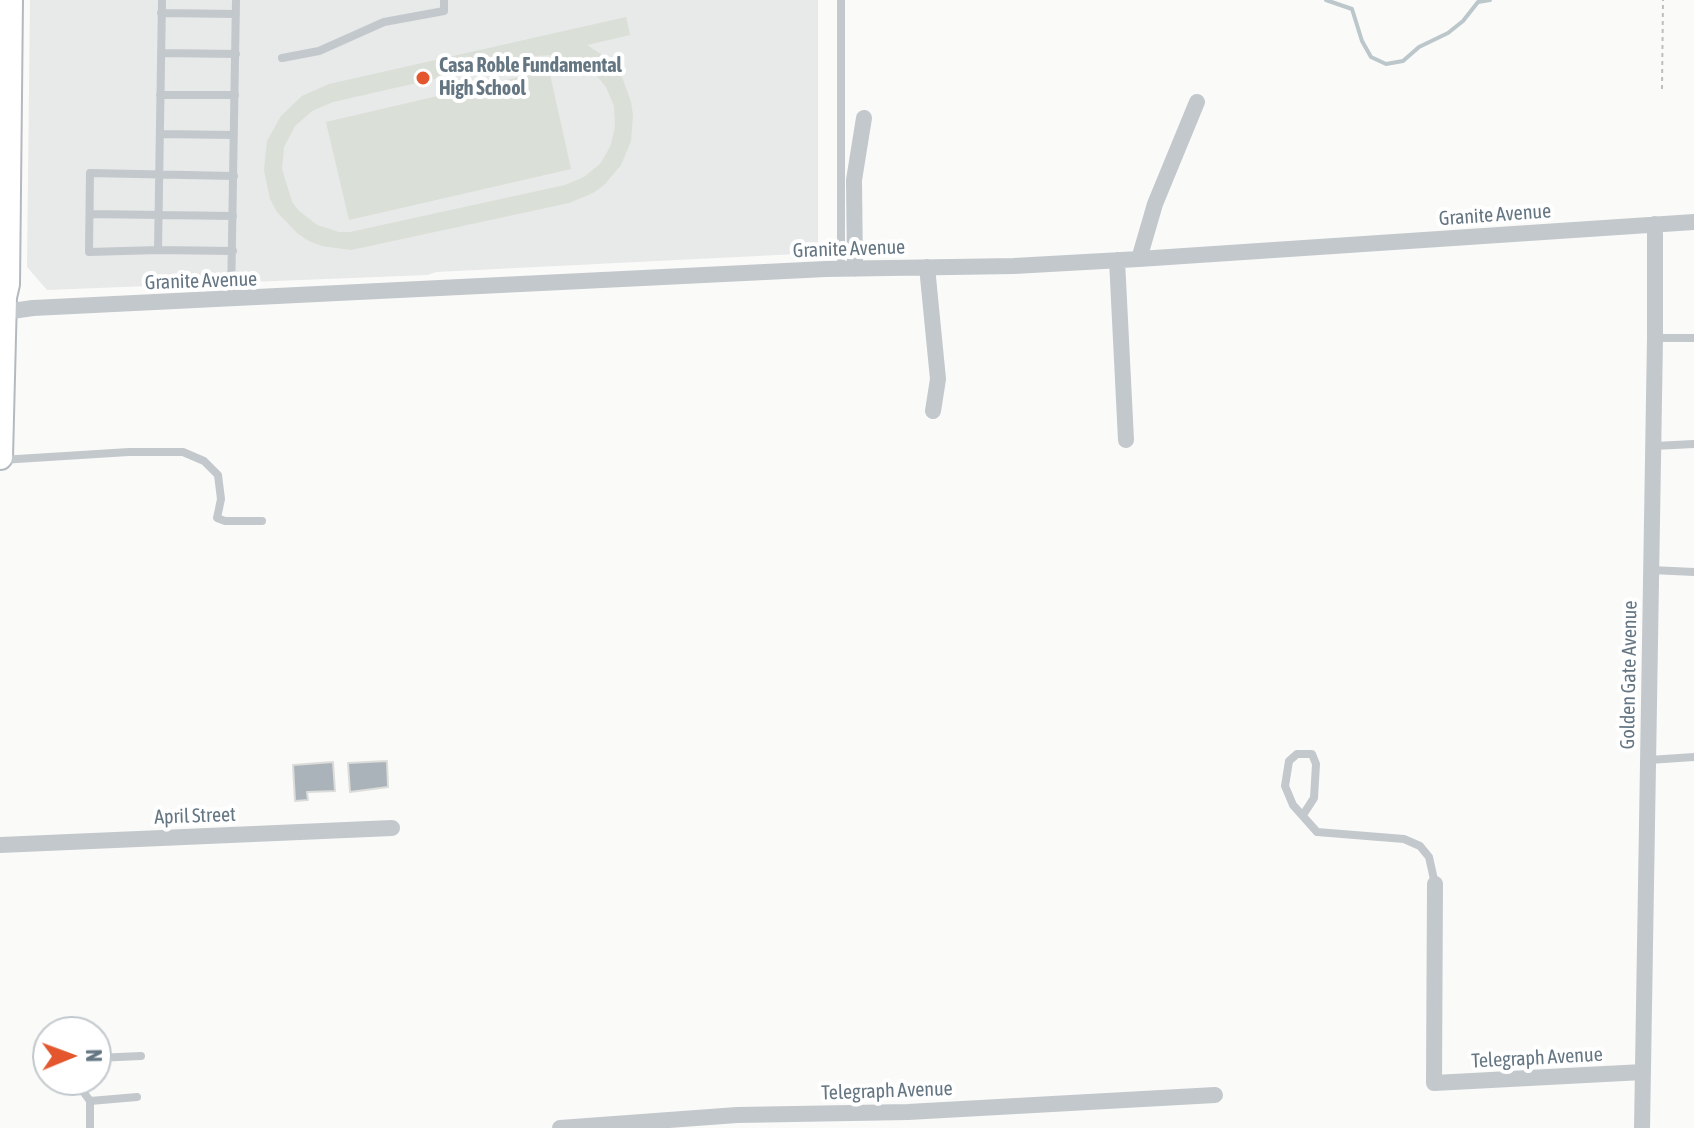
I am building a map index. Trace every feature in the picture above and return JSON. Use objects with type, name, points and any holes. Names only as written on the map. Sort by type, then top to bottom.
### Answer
[{"type":"main road","points":[[0,458],[10,0]]},
{"type":"street","points":[[1139,259],[1155,204],[1197,102]]},
{"type":"street","points":[[848,269],[854,180],[864,118]]},
{"type":"street","name":"Granite Avenue","points":[[5,312],[33,308],[848,269],[1139,259],[1694,222]]},
{"type":"street","name":"Golden Gate Avenue","points":[[1642,1128],[1655,224]]},
{"type":"street","points":[[1117,260],[1126,440]]},
{"type":"street","points":[[927,267],[938,379],[933,411]]},
{"type":"street","name":"April Street","points":[[0,845],[392,828]]},
{"type":"street","name":"Telegraph Avenue","points":[[1435,884],[1434,1083],[1643,1072]]},
{"type":"street","name":"Telegraph Avenue","points":[[560,1128],[737,1115],[908,1112],[1215,1095]]},
{"type":"lane","points":[[158,250],[162,0]]},
{"type":"lane","points":[[231,300],[236,0]]},
{"type":"lane","points":[[282,58],[319,51],[384,22],[444,11],[444,0]]},
{"type":"lane","points":[[841,0],[848,269]]},
{"type":"lane","points":[[161,13],[236,14]]},
{"type":"lane","points":[[161,53],[236,54]]},
{"type":"lane","points":[[160,95],[235,95]]},
{"type":"lane","points":[[160,134],[234,135]]},
{"type":"lane","points":[[233,251],[89,252],[90,173],[234,176]]},
{"type":"lane","points":[[90,214],[233,216]]},
{"type":"lane","points":[[1655,338],[1694,338]]},
{"type":"lane","points":[[1654,446],[1694,444]]},
{"type":"lane","points":[[0,458],[183,452],[204,461],[218,475],[221,499],[217,518],[225,521],[262,521]]},
{"type":"lane","points":[[1651,570],[1694,572]]},
{"type":"lane","points":[[1303,815],[1314,798],[1316,764],[1312,754],[1297,754],[1289,761],[1286,773],[1288,796],[1303,815],[1317,832],[1404,839],[1420,846],[1429,857],[1435,884]]},
{"type":"lane","points":[[1648,760],[1694,757]]},
{"type":"lane","points":[[112,1057],[141,1056]]},
{"type":"lane","points":[[86,1096],[90,1101],[90,1128]]},
{"type":"lane","points":[[90,1101],[137,1097]]},
{"type":"path","points":[[1662,89],[1663,0]]},
{"type":"shaded area","name":"Casa Roble Fundamental High School","points":[[30,0],[818,0],[818,253],[436,272],[428,275],[47,290],[27,267]]},
{"type":"shaded area","points":[[626,17],[630,35],[587,45],[605,57],[622,77],[633,115],[631,141],[621,165],[604,185],[569,203],[351,250],[322,246],[297,233],[277,212],[270,199],[264,170],[267,141],[281,116],[302,96],[329,84]],"holes":[[[556,55],[576,60],[593,71],[606,87],[614,106],[615,127],[610,147],[600,164],[584,177],[565,185],[350,232],[317,225],[292,202],[282,169],[284,147],[295,126],[312,111],[333,102],[535,56]]]},
{"type":"shaded area","points":[[549,70],[571,169],[349,220],[326,122]]},
{"type":"building","points":[[387,761],[388,787],[350,792],[348,763]]},
{"type":"building","points":[[333,762],[335,791],[307,792],[308,800],[295,801],[293,765]]},
{"type":"waterway","points":[[1326,0],[1352,9],[1362,41],[1371,57],[1386,64],[1403,61],[1419,47],[1448,33],[1463,21],[1478,2],[1490,0]]},
{"type":"place","name":"Casa Roble Fundamental High School","points":[[423,78]]}]
